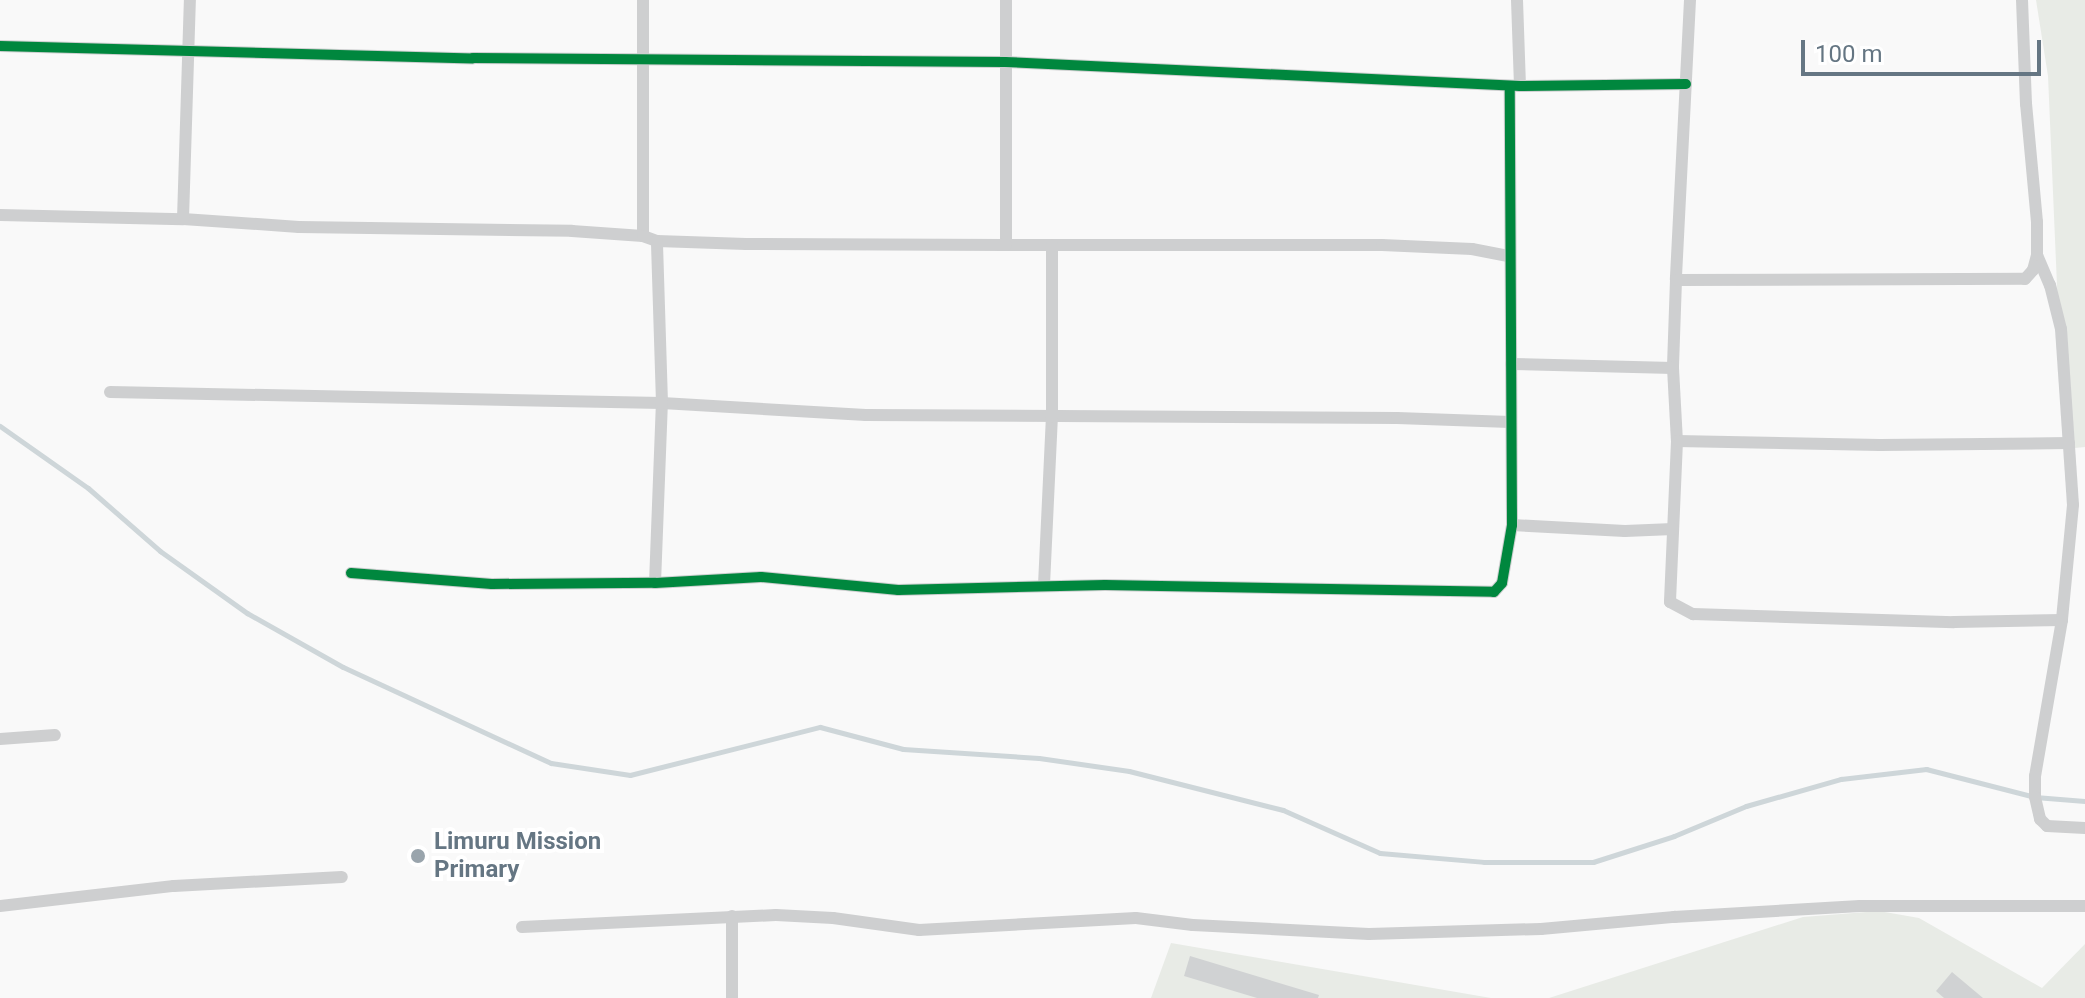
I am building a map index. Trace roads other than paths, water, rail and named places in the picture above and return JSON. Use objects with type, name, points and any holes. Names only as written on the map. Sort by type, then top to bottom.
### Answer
[{"type":"street","points":[[183,219],[190,0]]},
{"type":"street","points":[[643,0],[643,236]]},
{"type":"street","points":[[1006,0],[1006,245]]},
{"type":"street","points":[[351,573],[492,584],[655,583],[761,577],[898,590],[1044,585],[1494,592],[1502,583],[1512,525],[1509,256],[1517,0]]},
{"type":"street","points":[[1690,0],[1673,368],[1677,441],[1670,602],[1693,614],[1954,622],[2062,620]]},
{"type":"street","points":[[1676,280],[1778,277],[2025,279],[2033,270],[2037,255],[2022,0]]},
{"type":"street","points":[[0,46],[645,60],[1005,62],[1515,86],[1686,84]]},
{"type":"street","points":[[0,215],[183,219],[299,227],[484,228],[643,236],[657,241],[1382,245],[1472,249],[1509,256]]},
{"type":"street","points":[[655,583],[662,403],[657,241]]},
{"type":"street","points":[[1044,585],[1052,417],[1052,245]]},
{"type":"street","points":[[2037,255],[2050,285],[2061,329],[2073,505],[2062,620],[2035,776],[2035,797],[2040,819],[2047,826],[2085,828]]},
{"type":"street","points":[[1511,364],[1673,368]]},
{"type":"street","points":[[110,392],[662,403],[866,415],[1397,418],[1510,422]]},
{"type":"street","points":[[1677,441],[1880,445],[2069,443]]},
{"type":"street","points":[[1512,525],[1625,531],[1673,529]]},
{"type":"street","points":[[0,739],[55,735]]},
{"type":"street","points":[[0,906],[174,886],[342,877]]},
{"type":"street","points":[[522,927],[732,916],[833,918],[919,930],[1136,918],[1193,925],[1369,934],[1541,929],[1860,906],[2085,906]]},
{"type":"street","points":[[732,916],[732,998]]},
{"type":"waterway","points":[[0,426],[88,488],[160,551],[247,613],[343,667],[551,763],[630,775],[820,727],[903,749],[1039,758],[1129,771],[1283,810],[1380,853],[1484,862],[1593,862],[1674,836],[1746,806],[1841,779],[1926,769],[2035,797],[2085,801]]},
{"type":"place","name":"Limuru Mission Primary","points":[[418,856]]}]
